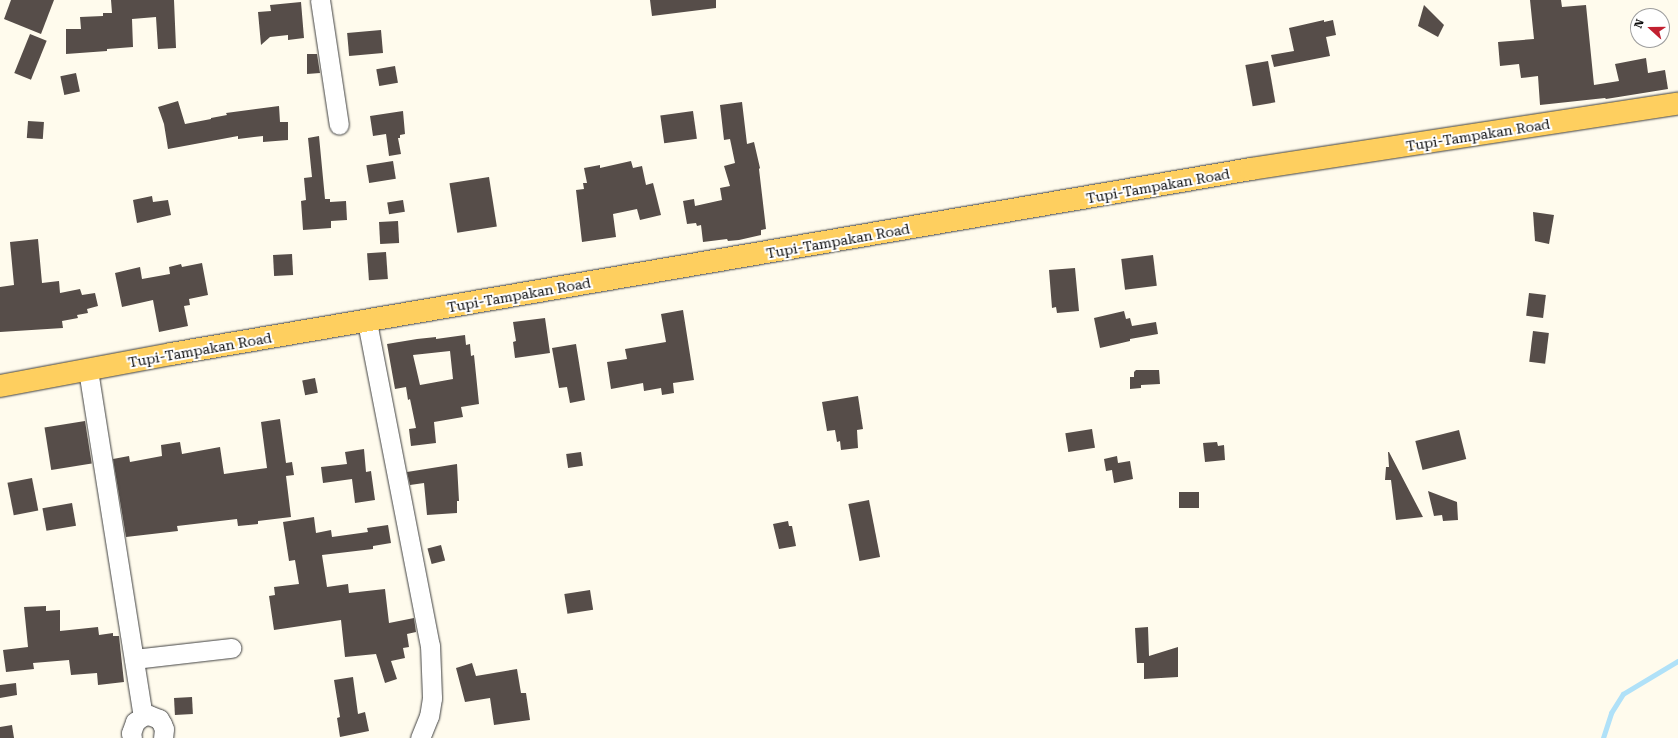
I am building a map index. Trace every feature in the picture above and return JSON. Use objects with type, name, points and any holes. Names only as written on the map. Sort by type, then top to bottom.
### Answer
[{"type":"main road","name":"Tupi-Tampakan Road","points":[[0,386],[1251,170],[1678,104]]},
{"type":"street","points":[[320,0],[339,125]]},
{"type":"street","points":[[367,322],[430,645],[432,698],[429,716],[420,738]]},
{"type":"street","points":[[88,370],[143,716]]},
{"type":"street","points":[[134,659],[231,648]]},
{"type":"street","points":[[132,738],[132,727],[135,722],[143,716],[149,715],[159,719],[164,729],[163,738]]},
{"type":"building","points":[[11,0],[54,0],[41,34],[4,19]]},
{"type":"building","points":[[111,0],[174,0],[176,48],[158,49],[156,17],[132,19],[133,47],[107,49],[107,51],[66,54],[66,29],[81,29],[80,17],[103,16],[103,13],[112,13]]},
{"type":"building","points":[[650,0],[716,0],[716,8],[652,16]]},
{"type":"building","points":[[1530,0],[1561,0],[1562,7],[1586,5],[1594,85],[1619,81],[1615,64],[1646,58],[1648,73],[1665,70],[1668,89],[1606,99],[1540,105],[1538,76],[1521,78],[1519,64],[1500,66],[1498,42],[1534,39]]},
{"type":"building","points":[[301,2],[304,38],[288,40],[288,35],[270,37],[261,45],[258,12],[271,11],[270,5]]},
{"type":"building","points":[[1424,5],[1444,25],[1438,37],[1418,26]]},
{"type":"building","points":[[1324,20],[1324,22],[1333,20],[1336,35],[1326,37],[1330,56],[1274,67],[1271,55],[1294,51],[1289,28]]},
{"type":"building","points":[[381,30],[383,53],[349,56],[347,33]]},
{"type":"building","points":[[30,34],[47,41],[31,80],[14,73]]},
{"type":"building","points":[[307,54],[317,54],[320,73],[307,74]]},
{"type":"building","points":[[1268,61],[1275,102],[1253,106],[1245,65]]},
{"type":"building","points":[[395,66],[398,83],[379,86],[376,69]]},
{"type":"building","points":[[76,73],[80,92],[64,95],[60,76]]},
{"type":"building","points":[[178,101],[185,124],[227,115],[226,113],[279,106],[280,122],[288,122],[288,140],[263,142],[263,136],[238,139],[238,136],[168,149],[164,124],[158,107]]},
{"type":"building","points":[[742,102],[747,144],[754,142],[760,168],[766,229],[761,230],[761,235],[739,240],[728,241],[727,239],[703,242],[701,225],[697,226],[696,223],[687,224],[683,201],[694,199],[695,206],[722,200],[720,188],[730,186],[724,166],[735,163],[730,139],[724,140],[720,105]]},
{"type":"building","points":[[403,111],[405,134],[400,135],[400,138],[398,138],[401,154],[389,156],[386,134],[373,136],[370,116]]},
{"type":"building","points":[[693,111],[697,139],[664,143],[660,116]]},
{"type":"building","points":[[28,121],[44,122],[43,139],[27,138]]},
{"type":"building","points":[[319,136],[325,199],[330,199],[330,202],[346,201],[347,220],[331,221],[331,228],[303,230],[301,201],[306,200],[304,178],[312,177],[308,138]]},
{"type":"building","points":[[393,161],[396,179],[369,183],[366,165]]},
{"type":"building","points":[[631,161],[633,168],[642,166],[646,185],[653,183],[661,215],[640,220],[637,209],[613,214],[616,237],[582,242],[576,190],[584,189],[583,183],[587,183],[584,168],[600,165],[600,168]]},
{"type":"building","points":[[489,177],[497,226],[457,233],[449,183]]},
{"type":"building","points":[[152,196],[153,202],[168,200],[171,215],[137,223],[133,200]]},
{"type":"building","points":[[403,200],[405,212],[389,214],[387,203]]},
{"type":"building","points":[[1533,212],[1554,215],[1549,244],[1535,241]]},
{"type":"building","points":[[398,221],[399,243],[380,244],[379,222]]},
{"type":"building","points":[[38,239],[42,283],[59,281],[60,293],[80,289],[82,295],[95,293],[98,306],[87,309],[88,313],[77,315],[78,318],[62,321],[63,328],[0,332],[0,287],[14,285],[10,242]]},
{"type":"building","points":[[386,252],[388,279],[369,280],[367,253]]},
{"type":"building","points":[[292,254],[293,275],[274,276],[273,255]]},
{"type":"building","points":[[1153,255],[1157,286],[1125,290],[1121,259]]},
{"type":"building","points":[[202,263],[208,295],[189,299],[190,305],[184,306],[188,326],[159,332],[153,300],[122,307],[115,273],[140,267],[142,279],[170,274],[169,267],[181,264],[182,267]]},
{"type":"building","points":[[1075,268],[1079,311],[1057,313],[1056,307],[1052,308],[1049,270]]},
{"type":"building","points":[[1529,293],[1546,295],[1543,318],[1526,316]]},
{"type":"building","points":[[683,310],[694,380],[673,383],[674,393],[662,395],[661,388],[644,391],[643,383],[611,389],[607,362],[627,359],[625,349],[666,342],[661,314]]},
{"type":"building","points":[[1124,311],[1126,319],[1130,318],[1132,326],[1156,322],[1158,334],[1130,339],[1130,341],[1100,348],[1094,318]]},
{"type":"building","points":[[545,318],[550,353],[515,358],[513,342],[516,341],[513,322]]},
{"type":"building","points":[[1533,331],[1549,333],[1545,364],[1529,362]]},
{"type":"building","points":[[465,335],[466,345],[470,344],[471,356],[474,355],[479,404],[461,407],[463,417],[434,422],[436,443],[411,446],[409,429],[416,428],[410,399],[408,400],[406,387],[395,389],[387,344],[436,337],[436,339]],"holes":[[[450,351],[453,379],[420,385],[413,355]]]},
{"type":"building","points":[[576,344],[585,400],[570,403],[567,387],[559,388],[552,348]]},
{"type":"building","points":[[1136,370],[1159,370],[1160,384],[1141,385],[1141,388],[1130,389],[1130,377],[1134,377],[1134,372]]},
{"type":"building","points":[[315,378],[318,393],[305,395],[302,380]]},
{"type":"building","points":[[858,396],[863,429],[857,430],[858,448],[841,450],[840,441],[837,442],[835,430],[827,431],[822,402]]},
{"type":"building","points":[[280,419],[286,463],[292,462],[294,475],[286,476],[291,517],[258,521],[258,524],[238,526],[237,519],[177,526],[178,531],[126,537],[113,459],[129,456],[130,462],[162,456],[161,445],[180,442],[182,454],[220,447],[224,474],[267,468],[261,422]]},
{"type":"building","points":[[85,421],[92,463],[51,470],[45,427]]},
{"type":"building","points":[[1092,429],[1095,448],[1068,452],[1065,433]]},
{"type":"building","points":[[1459,430],[1466,459],[1423,470],[1415,441]]},
{"type":"building","points":[[1217,442],[1218,446],[1224,445],[1225,460],[1205,462],[1203,443]]},
{"type":"building","points":[[364,449],[366,472],[371,471],[375,500],[355,503],[352,479],[323,483],[321,467],[347,464],[345,452]]},
{"type":"building","points":[[581,452],[583,466],[568,468],[566,454]]},
{"type":"building","points":[[1388,452],[1423,517],[1396,520],[1391,480],[1385,480],[1386,467],[1389,467]]},
{"type":"building","points":[[1117,456],[1118,463],[1130,461],[1133,479],[1114,483],[1112,470],[1106,471],[1104,459]]},
{"type":"building","points":[[457,464],[459,501],[457,501],[457,513],[427,515],[424,483],[410,485],[407,472]]},
{"type":"building","points":[[32,478],[38,510],[14,515],[7,483]]},
{"type":"building","points":[[1428,491],[1457,502],[1458,520],[1443,521],[1442,515],[1434,516]]},
{"type":"building","points":[[1179,492],[1199,492],[1199,508],[1179,508]]},
{"type":"building","points":[[869,500],[880,557],[859,561],[848,504]]},
{"type":"building","points":[[72,503],[76,526],[46,531],[42,508]]},
{"type":"building","points":[[314,517],[316,533],[331,530],[332,537],[368,532],[367,528],[388,525],[391,543],[373,546],[373,549],[322,555],[327,587],[348,584],[349,593],[385,589],[389,623],[414,618],[416,632],[407,634],[409,647],[403,648],[405,658],[391,661],[397,679],[385,683],[376,654],[345,657],[341,620],[274,630],[269,596],[275,595],[274,587],[299,584],[295,560],[289,561],[283,522]]},
{"type":"building","points":[[788,521],[789,526],[792,526],[796,546],[779,549],[773,524]]},
{"type":"building","points":[[441,545],[445,560],[432,564],[427,549]]},
{"type":"building","points":[[590,590],[593,610],[567,614],[564,594]]},
{"type":"building","points":[[46,606],[46,611],[60,610],[60,631],[98,627],[99,635],[113,633],[113,636],[119,636],[124,682],[98,685],[97,673],[71,675],[69,660],[33,663],[34,669],[6,672],[3,650],[28,647],[24,607]]},
{"type":"building","points":[[1148,627],[1149,656],[1178,647],[1178,677],[1144,679],[1144,663],[1137,663],[1135,628]]},
{"type":"building","points":[[472,663],[476,676],[517,669],[521,693],[526,693],[530,720],[494,725],[490,698],[465,702],[456,668]]},
{"type":"building","points":[[353,677],[358,714],[365,712],[369,731],[340,737],[337,718],[340,717],[334,680]]},
{"type":"building","points":[[16,683],[17,695],[0,698],[0,685]]},
{"type":"building","points":[[192,697],[193,714],[175,715],[174,698]]},
{"type":"building","points":[[12,725],[14,738],[0,738],[0,727]]},
{"type":"waterway","points":[[1603,738],[1611,713],[1623,694],[1678,661]]}]
